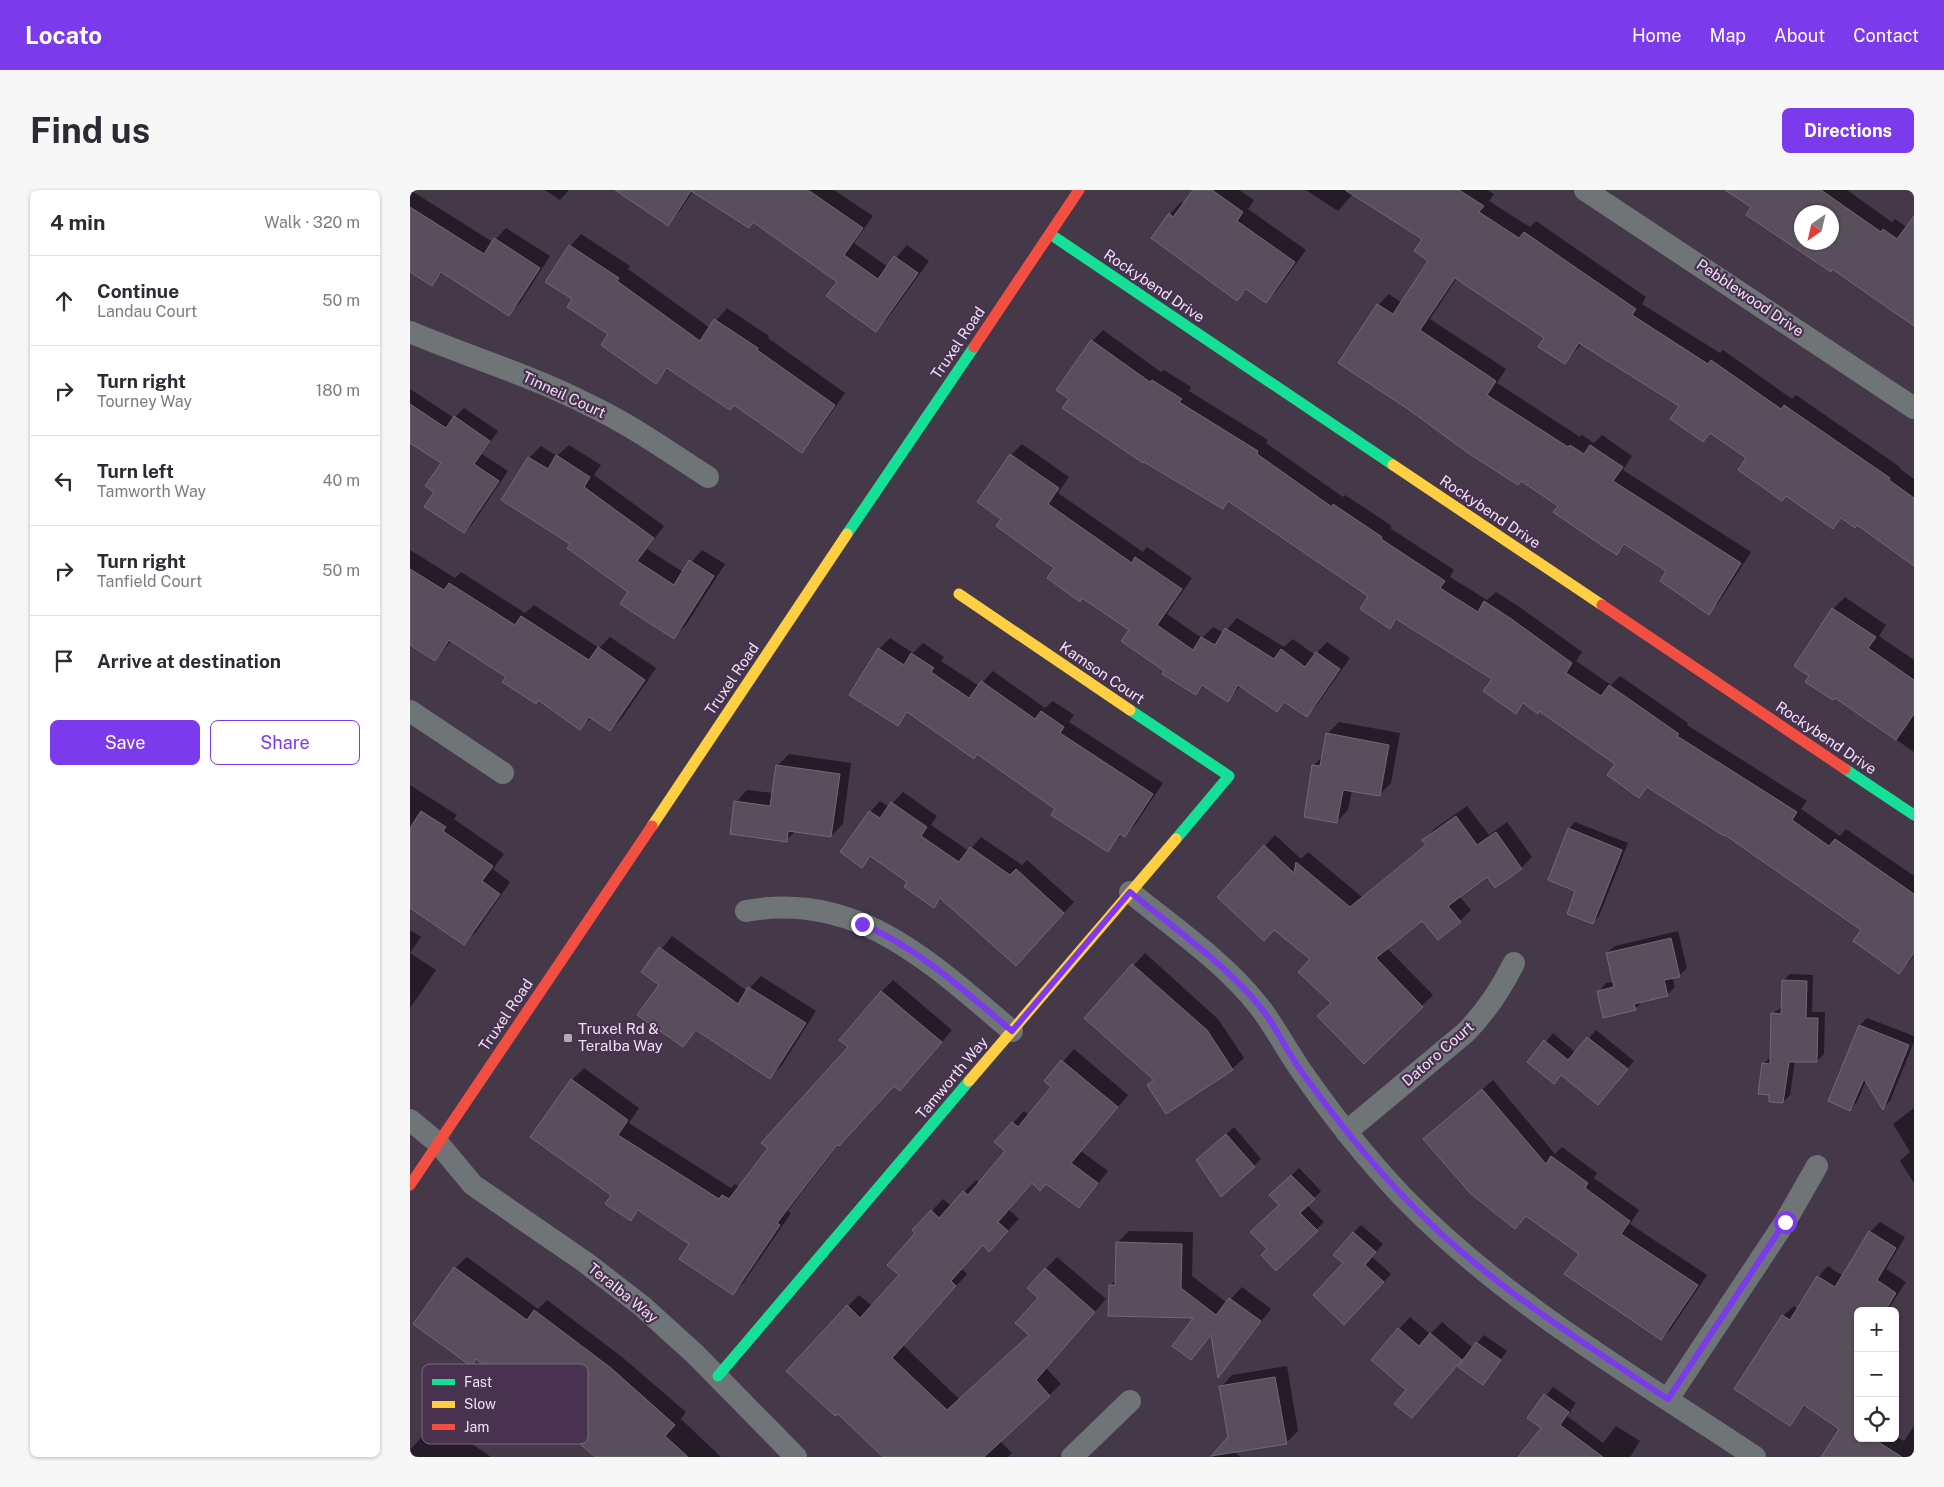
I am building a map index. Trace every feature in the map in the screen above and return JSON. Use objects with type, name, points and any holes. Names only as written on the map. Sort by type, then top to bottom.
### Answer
[{"type":"street","name":"Truxel Road","points":[[410,1185],[1079,190]]},
{"type":"street","name":"Pebblewood Drive","points":[[1585,190],[1914,408]]},
{"type":"street","name":"Rockybend Drive","points":[[1050,234],[1914,815]]},
{"type":"street","name":"Tinneil Court","points":[[410,332],[458,353],[528,377],[588,404],[708,477]]},
{"type":"street","name":"Kamson Court","points":[[959,594],[1229,776]]},
{"type":"street","points":[[410,711],[503,773]]},
{"type":"street","name":"Tamworth Way","points":[[718,1376],[1229,776]]},
{"type":"street","points":[[1130,892],[1228,972],[1259,1006],[1300,1070],[1346,1132],[1402,1195],[1447,1240],[1497,1282],[1556,1324],[1755,1457]]},
{"type":"street","points":[[746,910],[788,906],[808,908],[862,924],[883,933],[922,956],[1012,1031]]},
{"type":"street","name":"Datoro Court","points":[[1346,1132],[1465,1033],[1485,1011],[1504,983],[1514,963]]},
{"type":"street","name":"Teralba Way","points":[[410,1120],[438,1143],[473,1185],[585,1262],[634,1300],[718,1376],[796,1457]]},
{"type":"street","points":[[1668,1399],[1785,1222],[1817,1166]]},
{"type":"street","points":[[1072,1457],[1130,1401]]},
{"type":"building","points":[[615,190],[808,190],[863,228],[844,255],[878,279],[894,256],[918,273],[876,332],[826,296],[837,282],[753,222],[749,228],[691,191],[668,226]]},
{"type":"building","points":[[1193,190],[1212,190],[1243,212],[1237,221],[1295,262],[1266,303],[1246,289],[1237,301],[1151,238],[1169,213],[1173,217]]},
{"type":"building","points":[[1345,190],[1459,190],[1484,206],[1479,212],[1519,238],[1524,232],[1636,309],[1632,315],[1708,364],[1711,360],[1781,409],[1784,405],[1890,478],[1889,480],[1914,498],[1914,566],[1857,525],[1855,528],[1841,518],[1833,529],[1786,496],[1782,501],[1738,470],[1746,458],[1710,433],[1703,442],[1670,419],[1679,406],[1579,343],[1565,364],[1538,347],[1544,338],[1455,278],[1420,330],[1496,381],[1487,395],[1568,447],[1570,445],[1584,454],[1590,445],[1623,467],[1613,481],[1741,563],[1709,615],[1660,581],[1666,571],[1624,544],[1617,555],[1601,545],[1553,512],[1558,506],[1521,481],[1518,485],[1468,453],[1408,409],[1338,363],[1377,304],[1393,314],[1428,261],[1414,251],[1422,239]]},
{"type":"building","points":[[1725,190],[1821,190],[1881,232],[1883,229],[1897,239],[1914,216],[1914,326],[1832,269],[1831,272],[1798,250],[1839,250],[1839,205],[1794,205],[1794,247],[1746,215],[1751,207]]},
{"type":"building","points":[[410,207],[484,254],[494,238],[540,268],[509,316],[441,272],[432,286],[410,272]]},
{"type":"building","points":[[569,245],[619,278],[617,281],[700,341],[714,319],[758,348],[757,350],[835,405],[802,453],[734,405],[730,410],[667,368],[656,384],[601,345],[608,334],[567,307],[572,299],[545,282]]},
{"type":"building","points":[[1091,340],[1150,382],[1152,380],[1182,399],[1179,402],[1258,451],[1257,454],[1332,507],[1333,504],[1382,537],[1381,539],[1445,581],[1440,588],[1478,612],[1484,601],[1510,618],[1572,663],[1566,673],[1601,696],[1609,685],[1679,734],[1677,736],[1797,812],[1792,820],[1829,846],[1835,839],[1914,894],[1914,953],[1899,974],[1853,941],[1861,930],[1725,835],[1647,787],[1639,798],[1607,775],[1615,764],[1539,711],[1538,714],[1523,703],[1516,714],[1483,691],[1492,679],[1396,619],[1390,629],[1360,609],[1368,596],[1228,501],[1223,509],[1143,463],[1062,408],[1069,399],[1056,390]]},
{"type":"building","points":[[410,404],[446,428],[454,416],[490,441],[474,464],[499,481],[464,533],[424,507],[434,492],[425,486],[441,463],[410,443]]},
{"type":"building","points":[[1010,454],[1059,488],[1048,504],[1132,563],[1135,557],[1182,589],[1157,625],[1193,650],[1201,637],[1215,645],[1225,628],[1274,659],[1281,649],[1305,667],[1316,652],[1340,669],[1307,717],[1284,702],[1277,712],[1238,685],[1228,702],[1202,685],[1196,695],[1162,674],[1164,671],[1121,641],[1129,630],[1082,598],[1080,602],[1047,578],[1054,568],[996,526],[1001,519],[977,502]]},
{"type":"building","points":[[556,455],[590,477],[584,487],[654,538],[637,561],[674,585],[689,560],[714,576],[674,639],[620,604],[628,592],[567,548],[570,544],[501,500],[528,457],[548,469]]},
{"type":"building","points":[[410,569],[444,590],[449,583],[515,625],[521,616],[589,660],[598,647],[645,680],[610,731],[589,717],[580,730],[538,700],[536,704],[502,682],[506,677],[449,640],[435,661],[410,645]]},
{"type":"building","points":[[1832,608],[1876,637],[1868,648],[1914,680],[1914,714],[1896,740],[1835,698],[1833,700],[1805,682],[1809,676],[1794,666]]},
{"type":"building","points":[[878,648],[904,665],[911,653],[934,668],[931,672],[969,698],[981,681],[1035,719],[1041,711],[1064,727],[1060,733],[1153,794],[1125,837],[1120,834],[1108,852],[1051,815],[1055,809],[977,754],[974,759],[907,712],[898,726],[849,695]]},
{"type":"building","points":[[1326,733],[1389,745],[1380,796],[1343,790],[1337,823],[1304,817],[1312,765],[1320,766]]},
{"type":"building","points":[[776,765],[840,774],[831,837],[788,831],[787,842],[730,834],[734,801],[770,806]]},
{"type":"building","points":[[891,802],[927,827],[921,836],[959,862],[970,847],[1010,875],[1016,869],[1064,913],[1016,966],[940,898],[934,908],[904,887],[907,882],[870,856],[862,868],[840,852],[869,811],[880,818]]},
{"type":"building","points":[[421,811],[446,827],[443,831],[493,866],[482,881],[500,894],[464,945],[410,908],[410,828]]},
{"type":"building","points":[[1456,816],[1477,845],[1496,832],[1522,869],[1495,888],[1487,877],[1448,906],[1461,922],[1438,940],[1422,921],[1376,958],[1423,1007],[1364,1064],[1317,1016],[1331,1003],[1298,972],[1310,959],[1274,930],[1264,941],[1217,897],[1264,845],[1294,873],[1296,862],[1350,907],[1426,845],[1422,840]]},
{"type":"building","points":[[1568,828],[1622,850],[1593,924],[1567,914],[1575,891],[1548,880]]},
{"type":"building","points":[[1671,938],[1680,977],[1664,980],[1668,996],[1634,1004],[1636,1010],[1603,1018],[1597,991],[1614,987],[1606,953]]},
{"type":"building","points":[[659,947],[738,1004],[748,987],[806,1023],[770,1079],[696,1030],[683,1047],[637,1015],[659,985],[641,972]]},
{"type":"building","points":[[1132,964],[1207,1030],[1233,1070],[1166,1114],[1147,1085],[1154,1080],[1084,1018]]},
{"type":"building","points":[[1782,980],[1807,981],[1806,1018],[1818,1018],[1817,1062],[1789,1062],[1783,1103],[1769,1102],[1769,1095],[1758,1094],[1762,1063],[1770,1064],[1771,1013],[1781,1014]]},
{"type":"building","points":[[881,991],[942,1042],[900,1091],[894,1086],[839,1146],[837,1145],[777,1223],[780,1225],[733,1295],[679,1259],[689,1244],[638,1210],[631,1221],[605,1204],[611,1195],[530,1137],[571,1079],[628,1120],[618,1135],[719,1199],[722,1195],[729,1199],[768,1148],[761,1143],[848,1047],[839,1040]]},
{"type":"building","points":[[1859,1025],[1909,1045],[1883,1110],[1864,1079],[1850,1111],[1828,1101]]},
{"type":"building","points":[[1587,1037],[1628,1069],[1598,1105],[1561,1075],[1554,1084],[1527,1062],[1544,1040],[1568,1060]]},
{"type":"building","points":[[1061,1060],[1118,1107],[1071,1163],[1098,1183],[1079,1208],[1046,1184],[1040,1191],[1032,1183],[998,1222],[1008,1231],[989,1252],[983,1245],[951,1281],[956,1286],[892,1358],[947,1410],[1029,1335],[1015,1323],[1038,1298],[1027,1288],[1045,1268],[1095,1312],[1036,1380],[1050,1396],[984,1457],[883,1457],[838,1414],[835,1416],[786,1371],[847,1305],[860,1318],[899,1275],[887,1265],[915,1233],[912,1230],[931,1210],[939,1218],[963,1191],[968,1195],[1005,1151],[994,1142],[1012,1122],[1018,1127],[1051,1087],[1044,1081]]},
{"type":"building","points":[[1482,1089],[1546,1164],[1551,1156],[1588,1183],[1585,1188],[1630,1221],[1621,1234],[1698,1285],[1661,1340],[1564,1274],[1579,1254],[1526,1216],[1515,1229],[1471,1194],[1423,1139]]},
{"type":"building","points":[[1226,1134],[1255,1167],[1221,1197],[1196,1160]]},
{"type":"building","points":[[1291,1175],[1315,1199],[1300,1213],[1318,1231],[1276,1271],[1261,1255],[1267,1249],[1250,1232],[1279,1205],[1269,1195]]},
{"type":"building","points":[[1869,1231],[1896,1248],[1877,1280],[1896,1293],[1887,1307],[1854,1307],[1854,1442],[1878,1442],[1902,1457],[1821,1457],[1839,1429],[1804,1405],[1790,1426],[1734,1389],[1782,1315],[1790,1320],[1817,1276],[1835,1287]]},
{"type":"building","points":[[1353,1232],[1376,1252],[1365,1265],[1384,1282],[1344,1325],[1313,1295],[1343,1263],[1333,1255]]},
{"type":"building","points":[[1116,1242],[1182,1244],[1181,1288],[1216,1315],[1229,1298],[1261,1321],[1218,1378],[1211,1335],[1191,1360],[1172,1346],[1193,1318],[1108,1316],[1109,1285],[1115,1285]]},
{"type":"building","points":[[454,1267],[527,1320],[534,1310],[611,1368],[675,1425],[665,1436],[688,1457],[595,1457],[580,1444],[588,1444],[588,1364],[483,1364],[476,1359],[472,1364],[468,1364],[413,1324]]},
{"type":"building","points":[[1398,1328],[1419,1346],[1430,1333],[1462,1360],[1412,1418],[1394,1404],[1406,1390],[1371,1360]]},
{"type":"building","points":[[1476,1342],[1501,1360],[1483,1385],[1458,1367]]},
{"type":"building","points":[[1275,1377],[1287,1444],[1211,1456],[1228,1437],[1219,1386]]},
{"type":"building","points":[[1544,1394],[1569,1412],[1560,1425],[1603,1457],[1518,1457],[1541,1428],[1527,1418]]},
{"type":"traffic: fast","points":[[1050,234],[1393,465]]},
{"type":"traffic: fast","points":[[847,534],[974,347]]},
{"type":"traffic: fast","points":[[1130,710],[1229,776],[1176,839]]},
{"type":"traffic: fast","points":[[1845,769],[1914,815]]},
{"type":"traffic: fast","points":[[718,1376],[969,1081]]},
{"type":"traffic: slow","points":[[1393,465],[1602,605]]},
{"type":"traffic: slow","points":[[652,826],[847,534]]},
{"type":"traffic: slow","points":[[959,594],[1130,710]]},
{"type":"traffic: slow","points":[[969,1081],[1176,839]]},
{"type":"traffic: jam","points":[[974,347],[1079,190]]},
{"type":"traffic: jam","points":[[1602,605],[1845,769]]},
{"type":"traffic: jam","points":[[410,1185],[652,826]]},
{"type":"place","name":"Truxel Rd & Teralba Way","points":[[568,1038]]},
{"type":"route","points":[[862,924],[883,933],[922,956],[1012,1031],[1130,892],[1228,972],[1259,1006],[1300,1070],[1346,1132],[1402,1195],[1447,1240],[1497,1282],[1668,1399],[1785,1222]]}]
